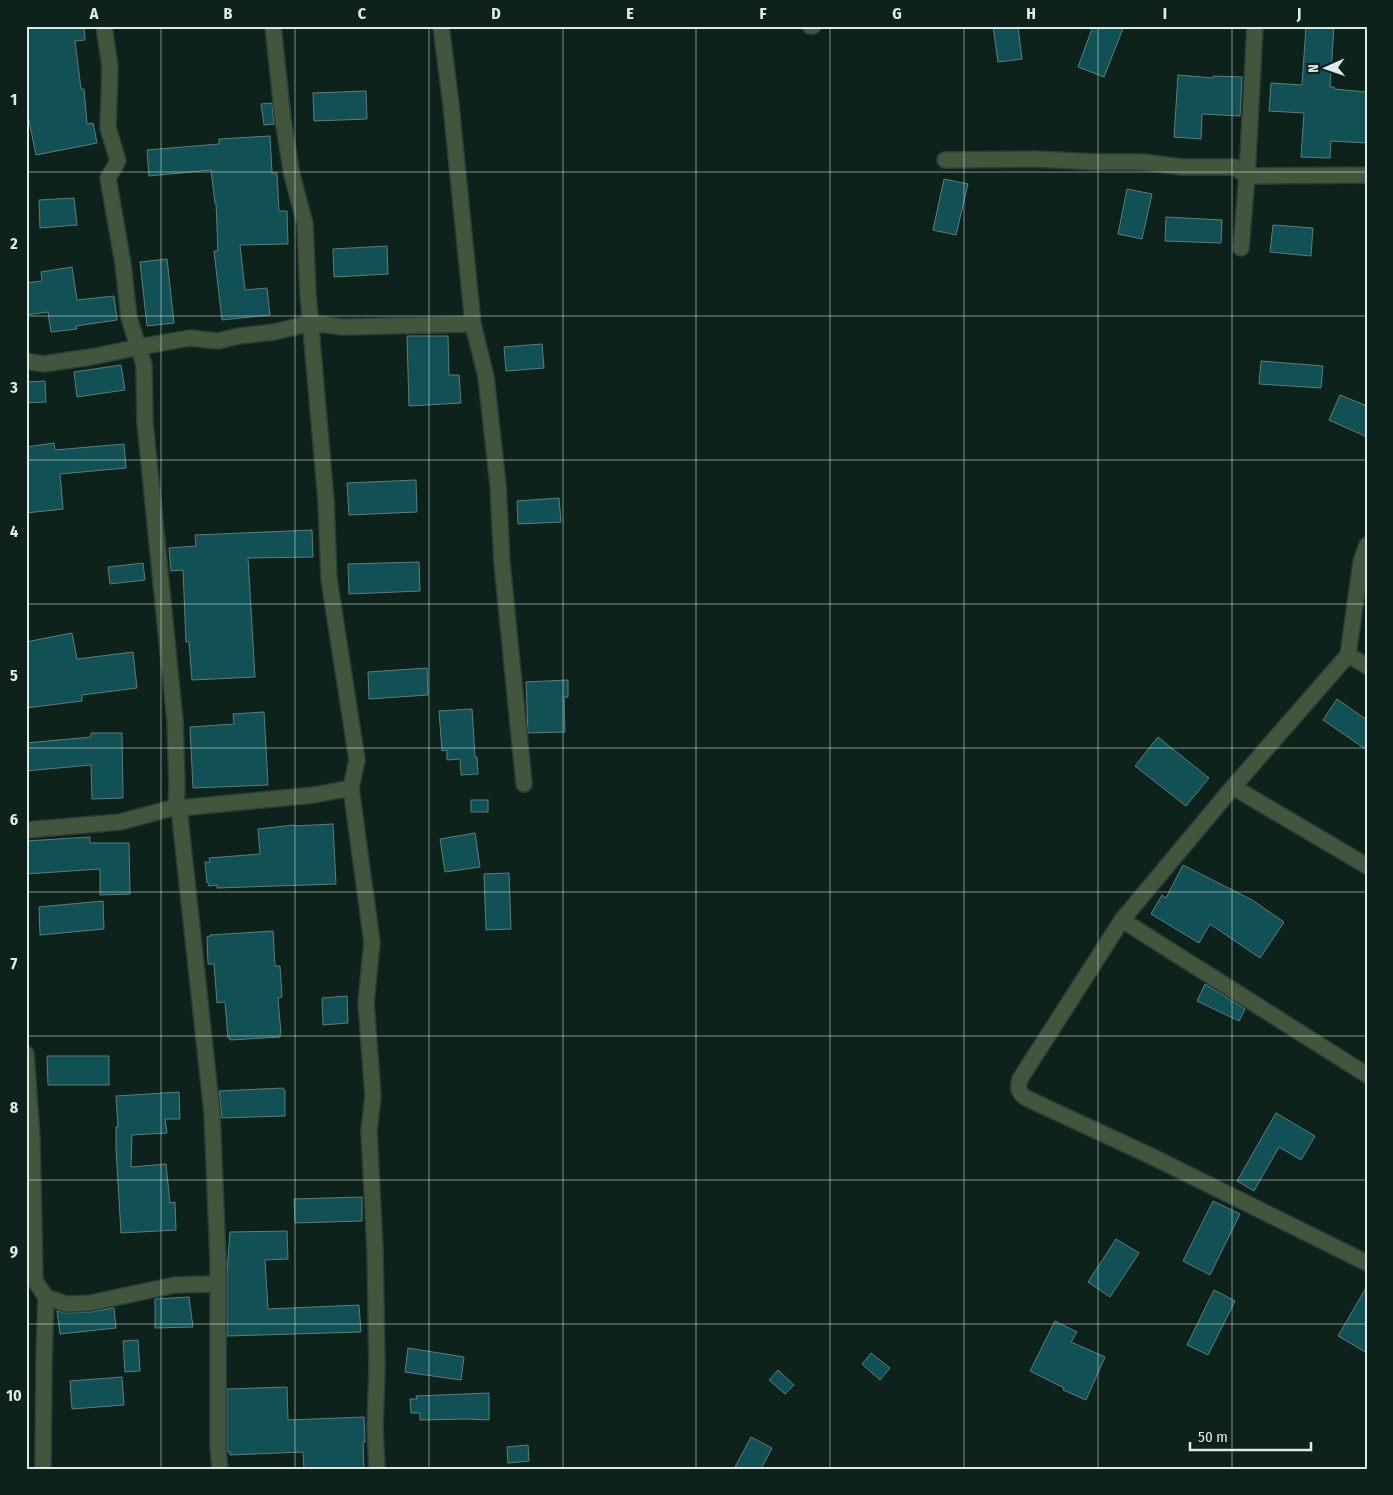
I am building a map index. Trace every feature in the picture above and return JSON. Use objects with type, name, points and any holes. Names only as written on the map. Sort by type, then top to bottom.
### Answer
[{"type":"street","points":[[104,26],[110,67],[108,128],[118,161],[108,178],[123,264],[129,318],[144,364],[145,423],[175,721],[178,808],[212,1113],[218,1260],[218,1429],[220,1469]]},
{"type":"street","points":[[273,26],[283,120],[292,175],[305,224],[308,294],[326,501],[329,579],[357,760],[351,788],[372,942],[366,1003],[373,1096],[369,1131],[375,1250],[377,1369],[375,1427],[377,1469]]},
{"type":"street","points":[[441,26],[451,105],[473,324],[486,377],[498,485],[502,563],[524,784]]},
{"type":"street","points":[[1241,248],[1255,26]]},
{"type":"street","points":[[945,160],[1034,159],[1142,162],[1183,167],[1235,167],[1247,176],[1367,175]]},
{"type":"street","points":[[26,361],[43,364],[190,338],[218,341],[239,336],[274,332],[311,323],[343,327],[473,324]]},
{"type":"street","points":[[1367,545],[1361,562],[1348,655],[1233,787],[1122,920],[1020,1079],[1018,1087],[1022,1096],[1153,1156],[1367,1263]]},
{"type":"street","points":[[1348,655],[1367,666]]},
{"type":"street","points":[[1233,787],[1367,866]]},
{"type":"street","points":[[26,830],[120,822],[178,808],[314,795],[351,788]]},
{"type":"street","points":[[1122,920],[1367,1075]]},
{"type":"street","points":[[26,1054],[32,1139],[35,1281],[46,1297],[66,1304],[90,1303],[175,1285],[218,1284]]},
{"type":"street","points":[[43,1469],[46,1297]]},
{"type":"building","points":[[26,26],[84,26],[85,40],[75,41],[81,89],[84,89],[87,124],[93,123],[97,143],[36,155],[28,116],[26,117]]},
{"type":"building","points":[[993,26],[1018,26],[1022,59],[998,62]]},
{"type":"building","points":[[1093,26],[1124,26],[1104,77],[1078,67]]},
{"type":"building","points":[[1306,26],[1334,26],[1330,87],[1367,92],[1367,143],[1331,141],[1330,158],[1301,157],[1304,113],[1269,111],[1271,83],[1302,85]]},
{"type":"building","points":[[1178,75],[1213,78],[1213,76],[1242,77],[1240,116],[1202,114],[1201,139],[1174,137]]},
{"type":"building","points":[[366,91],[367,119],[314,121],[313,93]]},
{"type":"building","points":[[272,103],[274,124],[264,125],[261,104]]},
{"type":"building","points":[[270,136],[272,173],[277,173],[279,211],[287,211],[288,244],[240,245],[245,290],[267,288],[270,315],[222,320],[214,251],[218,251],[216,203],[211,170],[149,176],[147,150],[219,144],[219,139]]},
{"type":"building","points":[[944,179],[968,184],[956,235],[933,230]]},
{"type":"building","points":[[1127,189],[1152,194],[1142,239],[1118,234]]},
{"type":"building","points":[[74,198],[77,225],[40,228],[39,200]]},
{"type":"building","points":[[1166,217],[1222,220],[1221,243],[1165,241]]},
{"type":"building","points":[[1273,225],[1313,228],[1311,256],[1270,252]]},
{"type":"building","points":[[387,246],[388,274],[334,277],[333,249]]},
{"type":"building","points":[[167,259],[174,323],[147,326],[140,262]]},
{"type":"building","points":[[72,267],[77,300],[114,296],[117,320],[76,326],[77,329],[51,332],[48,312],[26,315],[26,283],[42,281],[41,272]]},
{"type":"building","points":[[407,336],[448,336],[449,375],[459,375],[461,403],[409,406]]},
{"type":"building","points":[[542,344],[544,368],[506,371],[504,347]]},
{"type":"building","points":[[1261,361],[1323,366],[1321,388],[1259,384]]},
{"type":"building","points":[[121,365],[125,390],[77,397],[74,372]]},
{"type":"building","points":[[45,381],[46,402],[26,403],[26,382]]},
{"type":"building","points":[[1340,395],[1367,406],[1367,437],[1329,420]]},
{"type":"building","points":[[54,443],[55,450],[124,444],[126,468],[60,474],[63,509],[26,513],[26,447]]},
{"type":"building","points":[[416,480],[417,512],[349,515],[347,483]]},
{"type":"building","points":[[559,498],[561,522],[518,524],[517,501]]},
{"type":"building","points":[[312,530],[313,557],[248,558],[255,677],[192,680],[189,642],[186,642],[183,570],[171,571],[169,548],[196,546],[195,535]]},
{"type":"building","points":[[419,562],[420,591],[349,594],[348,564]]},
{"type":"building","points":[[143,563],[145,580],[110,584],[108,567]]},
{"type":"building","points":[[72,633],[77,659],[133,652],[137,688],[82,695],[82,701],[26,708],[26,642]]},
{"type":"building","points":[[427,668],[428,695],[369,699],[368,672]]},
{"type":"building","points":[[568,680],[568,697],[564,697],[565,732],[528,733],[526,682]]},
{"type":"building","points":[[1337,699],[1367,720],[1367,750],[1323,720]]},
{"type":"building","points":[[472,709],[478,774],[461,775],[460,759],[447,760],[447,750],[442,751],[439,711]]},
{"type":"building","points":[[264,712],[268,785],[193,788],[190,727],[234,724],[233,714]]},
{"type":"building","points":[[91,733],[122,733],[123,798],[92,799],[91,765],[26,771],[26,743],[91,737]]},
{"type":"building","points":[[1158,737],[1209,778],[1186,806],[1135,766]]},
{"type":"building","points":[[471,800],[488,800],[488,812],[471,812]]},
{"type":"building","points":[[333,824],[336,884],[217,888],[217,885],[209,886],[207,883],[205,862],[210,862],[209,858],[260,854],[258,829],[294,825]]},
{"type":"building","points":[[475,833],[480,867],[445,872],[440,839]]},
{"type":"building","points":[[90,837],[90,843],[129,843],[130,894],[100,895],[100,869],[26,874],[26,841]]},
{"type":"building","points":[[1183,865],[1252,900],[1284,922],[1260,958],[1210,924],[1199,943],[1151,914],[1162,895],[1166,898]]},
{"type":"building","points":[[509,873],[511,929],[486,930],[484,874]]},
{"type":"building","points":[[103,901],[104,929],[40,935],[39,907]]},
{"type":"building","points":[[273,931],[275,966],[280,966],[282,997],[278,998],[280,1037],[230,1040],[228,1038],[225,1002],[217,1003],[214,964],[208,964],[207,937],[210,935]]},
{"type":"building","points":[[1205,984],[1245,1009],[1239,1021],[1197,1001]]},
{"type":"building","points":[[347,996],[348,1023],[323,1025],[322,998]]},
{"type":"building","points":[[47,1056],[109,1056],[109,1085],[48,1085]]},
{"type":"building","points":[[283,1088],[285,1091],[285,1116],[222,1118],[219,1091]]},
{"type":"building","points":[[179,1092],[180,1119],[165,1119],[167,1133],[132,1135],[131,1167],[166,1164],[170,1203],[175,1202],[176,1230],[121,1233],[116,1149],[116,1127],[118,1127],[116,1096]]},
{"type":"building","points":[[1276,1113],[1315,1136],[1301,1160],[1279,1147],[1254,1191],[1237,1181]]},
{"type":"building","points":[[362,1197],[362,1221],[295,1223],[294,1199]]},
{"type":"building","points":[[1213,1201],[1240,1214],[1210,1275],[1183,1261]]},
{"type":"building","points":[[287,1231],[288,1259],[265,1260],[268,1309],[359,1305],[361,1332],[227,1336],[227,1272],[230,1232]]},
{"type":"building","points":[[1116,1239],[1139,1253],[1110,1297],[1088,1282]]},
{"type":"building","points":[[1367,1286],[1367,1353],[1338,1336]]},
{"type":"building","points":[[1214,1290],[1235,1301],[1208,1355],[1187,1345]]},
{"type":"building","points":[[189,1297],[193,1327],[155,1328],[155,1299]]},
{"type":"building","points":[[114,1308],[116,1328],[60,1334],[57,1311],[66,1313],[90,1312]]},
{"type":"building","points":[[1055,1321],[1077,1332],[1071,1342],[1105,1357],[1086,1400],[1063,1390],[1064,1388],[1030,1371]]},
{"type":"building","points":[[138,1340],[140,1371],[125,1372],[123,1341]]},
{"type":"building","points":[[408,1348],[464,1357],[461,1380],[405,1372]]},
{"type":"building","points":[[871,1353],[890,1368],[880,1380],[862,1364]]},
{"type":"building","points":[[778,1370],[794,1385],[785,1394],[769,1380]]},
{"type":"building","points":[[122,1377],[124,1405],[72,1409],[70,1381]]},
{"type":"building","points":[[287,1387],[288,1420],[364,1417],[364,1469],[304,1469],[303,1452],[230,1455],[227,1448],[227,1389]]},
{"type":"building","points":[[489,1393],[489,1420],[420,1420],[420,1413],[411,1413],[410,1399],[417,1399],[416,1396]]},
{"type":"building","points":[[751,1437],[772,1448],[761,1469],[734,1469]]},
{"type":"building","points":[[528,1445],[529,1461],[508,1463],[507,1447]]}]
